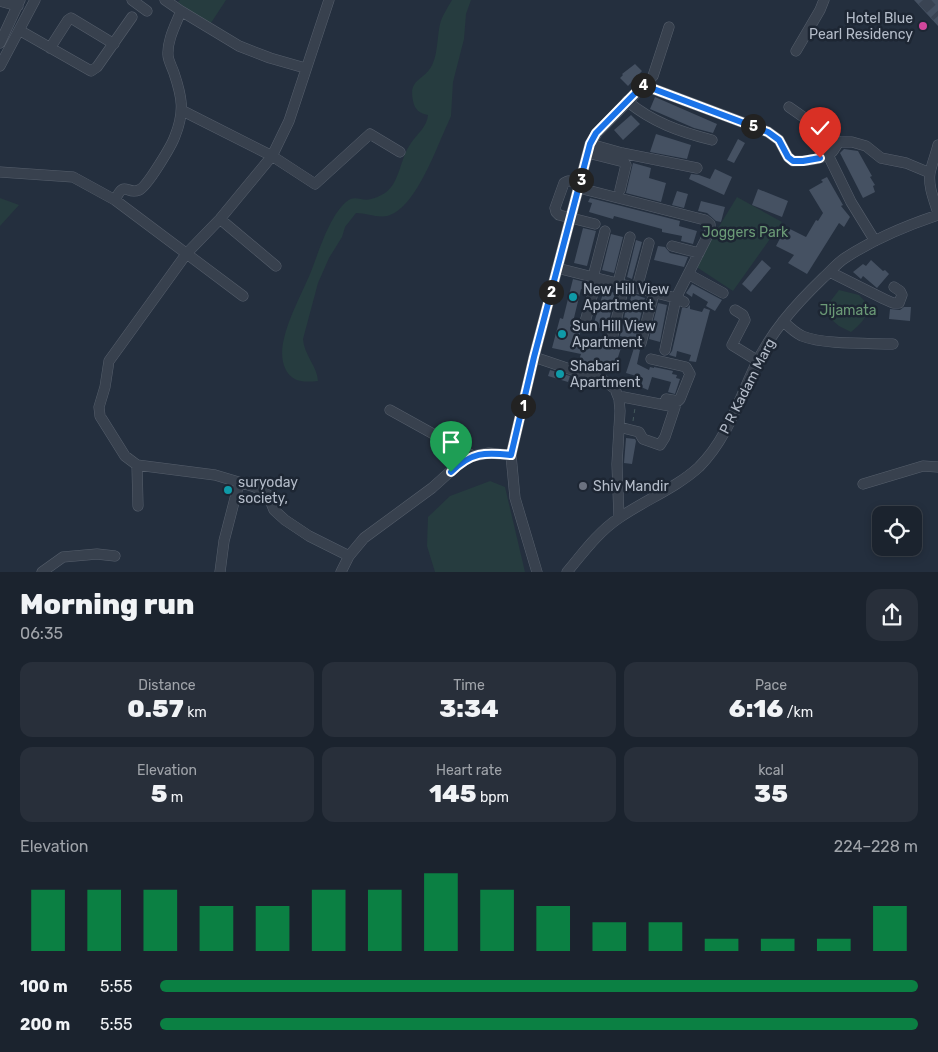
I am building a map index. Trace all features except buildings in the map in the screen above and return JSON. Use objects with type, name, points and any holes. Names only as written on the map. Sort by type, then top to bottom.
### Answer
[{"type":"street","points":[[1,63],[35,0]]},
{"type":"street","points":[[132,0],[147,12]]},
{"type":"street","points":[[165,0],[239,46],[270,58],[305,68]]},
{"type":"street","points":[[329,0],[289,120],[272,156],[220,219],[187,253],[109,361],[105,387],[99,407],[100,416],[125,456],[137,465],[215,475],[264,491],[268,495],[274,510],[285,520],[309,536],[349,556]]},
{"type":"street","points":[[796,50],[824,0]]},
{"type":"street","points":[[0,2],[19,3],[0,43]]},
{"type":"street","points":[[115,200],[122,189],[136,190],[142,188],[159,165],[175,136],[183,111],[179,89],[168,55],[171,37],[181,11]]},
{"type":"street","points":[[19,30],[91,70],[97,67],[132,17]]},
{"type":"street","points":[[50,48],[71,18],[114,44]]},
{"type":"street","points":[[536,572],[515,498],[511,455],[534,357],[589,148],[596,133],[652,76],[669,28]]},
{"type":"street","points":[[643,85],[768,132],[779,140],[788,157],[793,161],[820,158],[832,152],[839,142]]},
{"type":"street","points":[[627,102],[640,112],[680,132],[712,140]]},
{"type":"street","points":[[789,107],[839,142],[852,142],[866,146],[881,158],[906,163],[930,173]]},
{"type":"street","points":[[183,111],[272,156],[315,184],[370,134],[400,152]]},
{"type":"street","points":[[938,145],[930,173],[931,192],[938,214]]},
{"type":"street","points":[[589,148],[697,168]]},
{"type":"street","points":[[589,148],[626,164],[620,190]]},
{"type":"street","points":[[830,159],[875,241]]},
{"type":"street","points":[[0,172],[67,175],[73,177],[115,200],[243,296]]},
{"type":"street","points":[[595,224],[556,212],[555,208],[564,183],[568,181],[579,186],[705,220],[710,224],[710,231],[688,274],[665,350]]},
{"type":"street","name":"P R Kadam Marg","points":[[567,572],[603,530],[619,517],[672,486],[699,467],[732,420],[769,338],[830,272],[844,259],[875,241],[907,225],[938,214]]},
{"type":"street","points":[[220,219],[276,266]]},
{"type":"street","points":[[585,322],[604,231]]},
{"type":"street","points":[[613,335],[630,237]]},
{"type":"street","points":[[638,288],[649,243]]},
{"type":"street","points":[[672,246],[699,253]]},
{"type":"street","points":[[557,268],[680,300]]},
{"type":"street","points":[[830,272],[884,300],[900,303],[902,295],[894,287]]},
{"type":"street","points":[[688,274],[723,293]]},
{"type":"street","points":[[642,343],[654,293]]},
{"type":"street","points":[[735,310],[743,315],[745,320],[732,344],[758,361]]},
{"type":"street","points":[[783,321],[792,330],[814,339],[893,344]]},
{"type":"street","points":[[534,357],[605,381],[616,393],[636,400],[675,407],[665,438],[660,445],[643,439],[638,432],[619,427]]},
{"type":"street","points":[[616,393],[680,400],[690,374],[689,370],[686,367],[651,359]]},
{"type":"street","points":[[616,393],[620,411],[617,464],[619,517]]},
{"type":"street","points":[[390,410],[473,456]]},
{"type":"street","points":[[341,572],[349,556],[364,538],[432,488],[462,461],[473,456],[489,453],[511,455]]},
{"type":"street","points":[[137,465],[138,506]]},
{"type":"street","points":[[863,484],[922,466],[938,466]]},
{"type":"street","points":[[220,572],[224,541],[240,484]]},
{"type":"street","points":[[42,572],[63,557],[97,554],[115,556]]},
{"type":"path","points":[[631,430],[636,400]]},
{"type":"green space","points":[[180,0],[226,0],[209,26],[178,2]]},
{"type":"green space","points":[[452,0],[471,0],[466,14],[464,39],[453,82],[451,116],[424,176],[407,202],[397,211],[387,216],[356,213],[345,227],[342,237],[329,258],[318,283],[303,339],[318,381],[300,381],[288,373],[283,362],[282,352],[287,327],[335,215],[349,200],[355,198],[373,199],[390,189],[397,177],[407,149],[426,123],[428,115],[420,112],[415,107],[412,93],[413,88],[415,83],[426,74],[433,63],[440,24]]},
{"type":"green space","name":"Joggers Park","points":[[737,197],[782,222],[733,291],[695,266]]},
{"type":"green space","points":[[0,198],[19,205],[0,226]]},
{"type":"green space","name":"Jijamata","points":[[839,290],[859,295],[868,305],[867,313],[863,320],[851,332],[839,326],[826,315],[829,303]]},
{"type":"green space","points":[[490,481],[505,487],[525,572],[435,572],[427,546],[428,517],[450,496]]},
{"type":"tunnel","points":[[923,0],[938,16]]},
{"type":"place","name":"Hotel Blue Pearl Residency","points":[[923,26]]},
{"type":"place","name":"New Hill View Apartment","points":[[573,297]]},
{"type":"place","name":"Sun Hill View Apartment","points":[[562,334]]},
{"type":"place","name":"Shabari Apartment","points":[[560,374]]},
{"type":"place","name":"Shiv Mandir","points":[[583,486]]},
{"type":"place","name":"suryoday society,","points":[[228,490]]},
{"type":"route","points":[[451,472],[462,461],[473,456],[489,453],[511,455],[534,357],[590,144],[596,133],[643,85],[768,132],[779,140],[788,157],[793,161],[820,158]]}]
